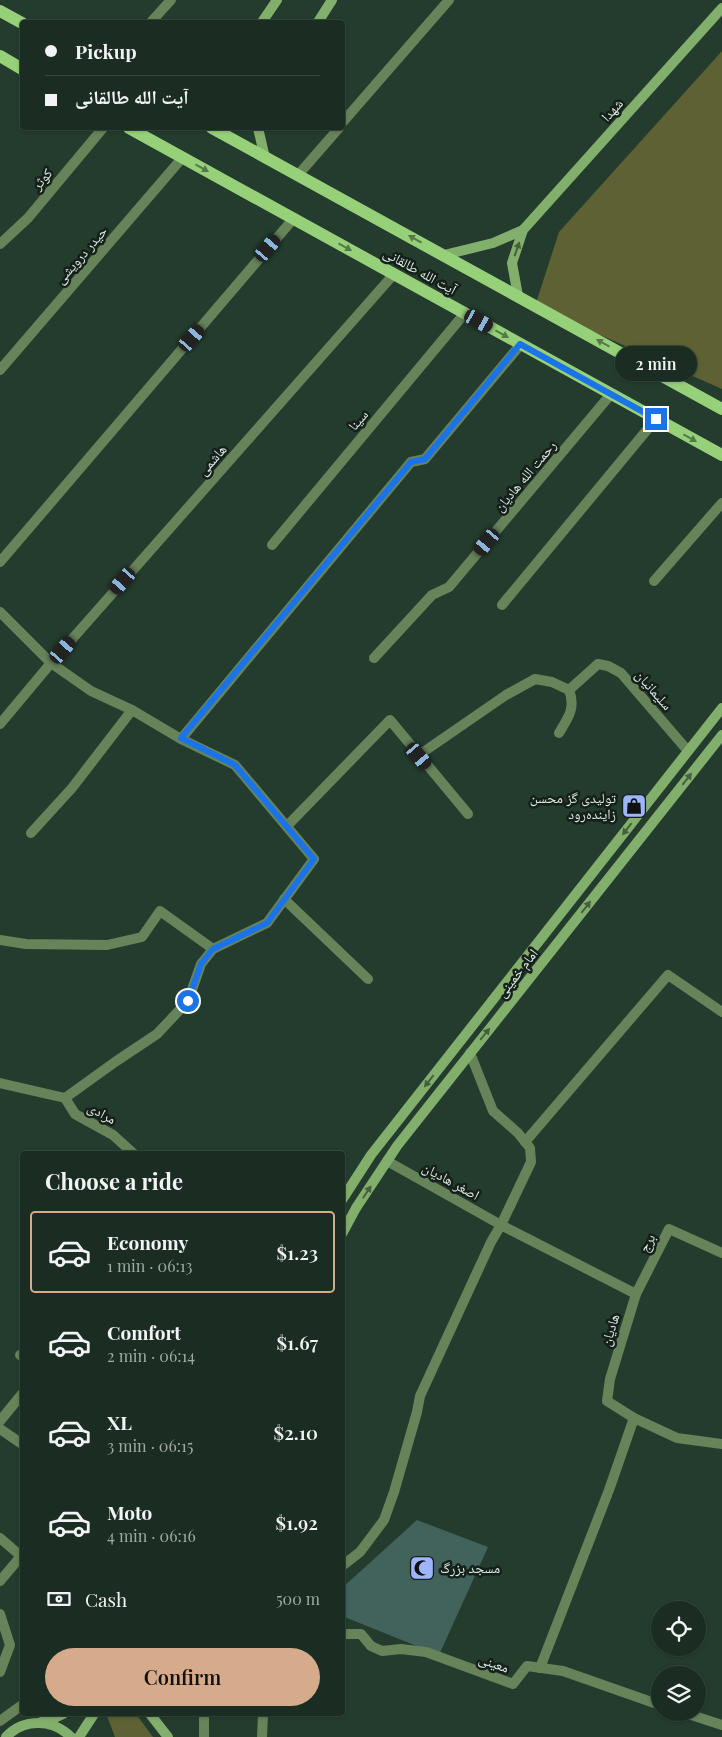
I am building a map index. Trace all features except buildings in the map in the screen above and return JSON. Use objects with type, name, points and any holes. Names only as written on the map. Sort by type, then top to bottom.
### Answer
[{"type":"main road","points":[[263,20],[277,0]]},
{"type":"main road","points":[[319,20],[332,0]]},
{"type":"main road","name":"شهدا","points":[[523,230],[722,8]]},
{"type":"main road","points":[[0,11],[20,22]]},
{"type":"main road","points":[[0,56],[20,68]]},
{"type":"main road","name":"آیت الله طالقانی","points":[[133,130],[722,455]]},
{"type":"main road","name":"آیت الله طالقانی","points":[[215,130],[722,409]]},
{"type":"main road","points":[[258,130],[264,158]]},
{"type":"main road","points":[[444,256],[493,242],[523,230]]},
{"type":"main road","points":[[518,296],[512,264],[523,230]]},
{"type":"main road","name":"امام خمینی","points":[[345,1195],[371,1155],[722,708]]},
{"type":"main road","name":"امام خمینی","points":[[345,1228],[356,1208],[397,1146],[722,736]]},
{"type":"main road","points":[[460,1042],[470,1053]]},
{"type":"main road","points":[[6,1737],[21,1726],[48,1721],[59,1716]]},
{"type":"main road","points":[[79,1737],[93,1716]]},
{"type":"main road","points":[[152,1716],[168,1737]]},
{"type":"main road","points":[[33,1723],[52,1725],[71,1737]]},
{"type":"street","points":[[153,20],[171,0]]},
{"type":"street","points":[[345,120],[449,0]]},
{"type":"street","name":"کوثر","points":[[0,244],[28,218],[100,130]]},
{"type":"street","points":[[298,175],[337,130]]},
{"type":"street","name":"حیدر درویشی","points":[[0,370],[183,157]]},
{"type":"street","points":[[0,562],[294,218]]},
{"type":"street","name":"هاشمی","points":[[0,724],[51,663],[394,274]]},
{"type":"street","name":"سینا","points":[[272,545],[465,313]]},
{"type":"street","points":[[181,738],[411,462],[425,459],[520,344]]},
{"type":"street","name":"رحمت الله هادیان","points":[[374,658],[432,595],[449,587],[611,394]]},
{"type":"street","points":[[502,605],[656,419]]},
{"type":"street","points":[[654,581],[722,503]]},
{"type":"street","points":[[0,612],[51,663],[91,691],[132,710],[181,738],[235,765],[314,859],[267,923],[213,949],[201,964],[188,1001],[157,1034],[114,1062],[65,1098],[0,1083]]},
{"type":"street","name":"سلیمانیان","points":[[569,690],[598,664],[608,666],[621,673],[688,751]]},
{"type":"street","points":[[419,756],[506,695],[535,679],[552,682],[569,690],[573,700],[571,712],[560,733]]},
{"type":"street","points":[[31,832],[72,788],[132,710]]},
{"type":"street","points":[[287,826],[390,720],[468,814]]},
{"type":"street","points":[[284,899],[368,979]]},
{"type":"street","points":[[0,940],[26,944],[106,945],[142,937],[160,911],[213,949]]},
{"type":"street","points":[[525,1142],[668,975],[722,1012]]},
{"type":"street","points":[[345,1564],[360,1552],[384,1520],[394,1492],[420,1396],[491,1242],[531,1162],[530,1148],[518,1132],[494,1111],[470,1053]]},
{"type":"street","name":"مرادی","points":[[65,1098],[75,1114],[113,1135],[131,1151]]},
{"type":"street","name":"اصغر هادیان","points":[[387,1161],[501,1225]]},
{"type":"street","points":[[501,1225],[636,1294]]},
{"type":"street","name":"برج","points":[[636,1294],[669,1229],[722,1253]]},
{"type":"street","name":"هادیان","points":[[636,1294],[610,1379],[607,1401],[634,1418],[677,1438],[722,1444]]},
{"type":"street","points":[[0,1421],[20,1396]]},
{"type":"street","points":[[540,1668],[609,1490],[634,1418]]},
{"type":"street","points":[[0,1429],[20,1443]]},
{"type":"street","points":[[0,1538],[20,1554]]},
{"type":"street","points":[[0,1581],[20,1558]]},
{"type":"street","points":[[0,1614],[10,1644],[0,1672]]},
{"type":"street","name":"معینی","points":[[345,1634],[361,1634],[371,1646],[382,1651],[401,1649],[426,1652],[513,1684],[527,1666],[563,1671],[651,1702]]},
{"type":"street","points":[[0,1720],[20,1706]]},
{"type":"street","points":[[204,1716],[204,1737]]},
{"type":"street","points":[[262,1737],[263,1716]]},
{"type":"street","points":[[706,1719],[722,1724]]},
{"type":"green space","points":[[722,51],[722,389],[535,306],[559,232]]},
{"type":"green space","points":[[107,1716],[137,1716],[153,1737],[115,1737]]},
{"type":"place","name":"تولیدی گز محسن زاینده‌رود","points":[[634,806]]},
{"type":"place","name":"مسجد بزرگ","points":[[422,1568]]},
{"type":"route","points":[[188,1001],[201,964],[213,949],[267,923],[314,859],[235,765],[181,738],[411,462],[425,459],[520,344],[656,419]]}]
